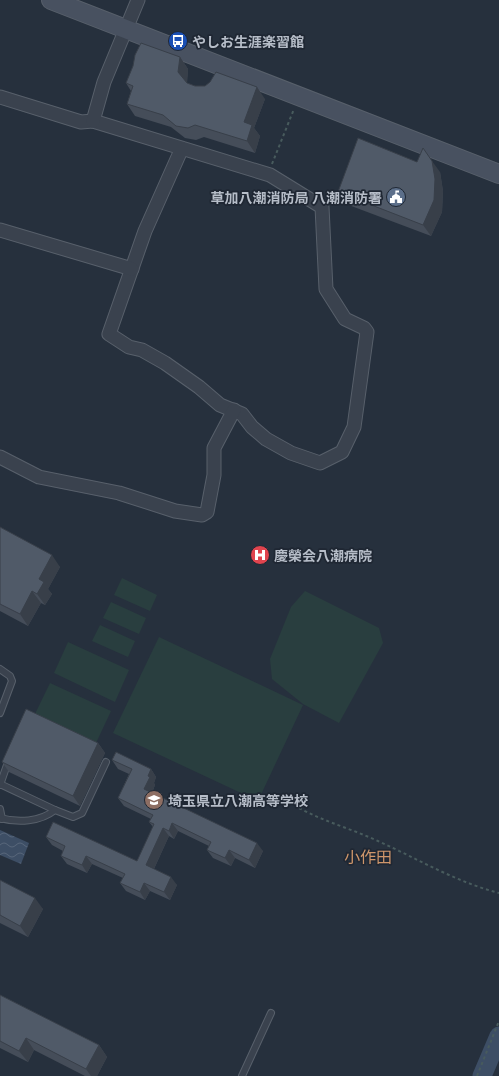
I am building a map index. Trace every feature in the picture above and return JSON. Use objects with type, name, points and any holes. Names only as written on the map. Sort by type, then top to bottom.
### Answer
[{"type":"street","points":[[51,0],[499,174]]},
{"type":"street","points":[[93,121],[104,82],[138,0]]},
{"type":"street","points":[[0,97],[81,122],[93,121],[182,148],[270,175],[322,207],[326,289],[346,319],[364,328],[367,332],[354,427],[342,452],[320,463],[291,453],[266,439],[252,427],[242,414],[220,405],[199,386],[165,363],[142,350],[129,347],[109,334],[145,231],[182,148]]},
{"type":"street","points":[[0,230],[132,269]]},
{"type":"street","points":[[1,455],[39,477],[119,493],[176,511],[202,515],[207,512],[214,475],[214,448],[234,410]]},
{"type":"lane","points":[[0,669],[10,676],[12,681],[0,712]]},
{"type":"lane","points":[[11,755],[0,784],[73,817],[82,813],[106,762]]},
{"type":"lane","points":[[0,809],[1,818],[23,821],[48,816],[55,810]]},
{"type":"lane","points":[[242,1076],[271,1013]]},
{"type":"path","points":[[270,175],[271,166],[299,97]]},
{"type":"path","points":[[300,808],[336,826],[379,841],[453,877],[499,893]]},
{"type":"path","points":[[477,1076],[499,1021]]},
{"type":"green space","points":[[122,578],[157,595],[150,611],[114,595]]},
{"type":"green space","points":[[305,591],[379,628],[383,643],[339,723],[303,704],[272,679],[270,659],[291,607]]},
{"type":"green space","points":[[111,602],[146,618],[139,634],[103,618]]},
{"type":"green space","points":[[100,625],[135,641],[128,657],[92,641]]},
{"type":"green space","points":[[159,637],[303,705],[258,801],[113,733]]},
{"type":"green space","points":[[68,642],[129,670],[115,702],[54,673]]},
{"type":"green space","points":[[50,683],[111,711],[96,743],[35,714]]},
{"type":"water","points":[[0,830],[29,843],[21,864],[0,855]]},
{"type":"building","points":[[141,43],[180,57],[178,72],[187,83],[195,86],[205,86],[210,82],[216,72],[257,87],[244,122],[252,125],[247,141],[195,125],[188,128],[176,126],[163,115],[127,104],[133,86],[126,83],[133,66],[135,55]]},
{"type":"building","name":"草加八潮消防局 八潮消防署","points":[[358,138],[417,162],[423,148],[432,161],[435,179],[434,200],[423,225],[338,192]]},
{"type":"building","points":[[0,527],[52,555],[39,579],[44,582],[37,594],[32,591],[20,614],[0,604]]},
{"type":"building","points":[[26,709],[98,743],[73,796],[2,762]]},
{"type":"building","points":[[116,752],[151,769],[148,776],[150,777],[144,789],[257,843],[249,860],[229,850],[225,858],[207,850],[211,842],[172,823],[169,831],[163,828],[146,865],[171,877],[164,892],[144,883],[140,892],[120,883],[125,874],[86,856],[82,865],[61,856],[65,846],[46,837],[53,822],[137,861],[154,824],[149,822],[153,815],[118,798],[132,769],[112,760]]},
{"type":"building","points":[[0,880],[35,898],[20,926],[0,915]]},
{"type":"building","points":[[0,995],[99,1045],[86,1069],[26,1038],[19,1051],[0,1041]]},
{"type":"waterway","points":[[482,1076],[499,1036]]},
{"type":"place","name":"やしお生涯楽習館","points":[[178,41]]},
{"type":"place","name":"草加八潮消防局 八潮消防署","points":[[396,197]]},
{"type":"place","name":"慶榮会八潮病院","points":[[260,555]]},
{"type":"place","name":"埼玉県立八潮高等学校","points":[[154,800]]},
{"type":"district","name":"小作田","points":[[368,857]]}]
